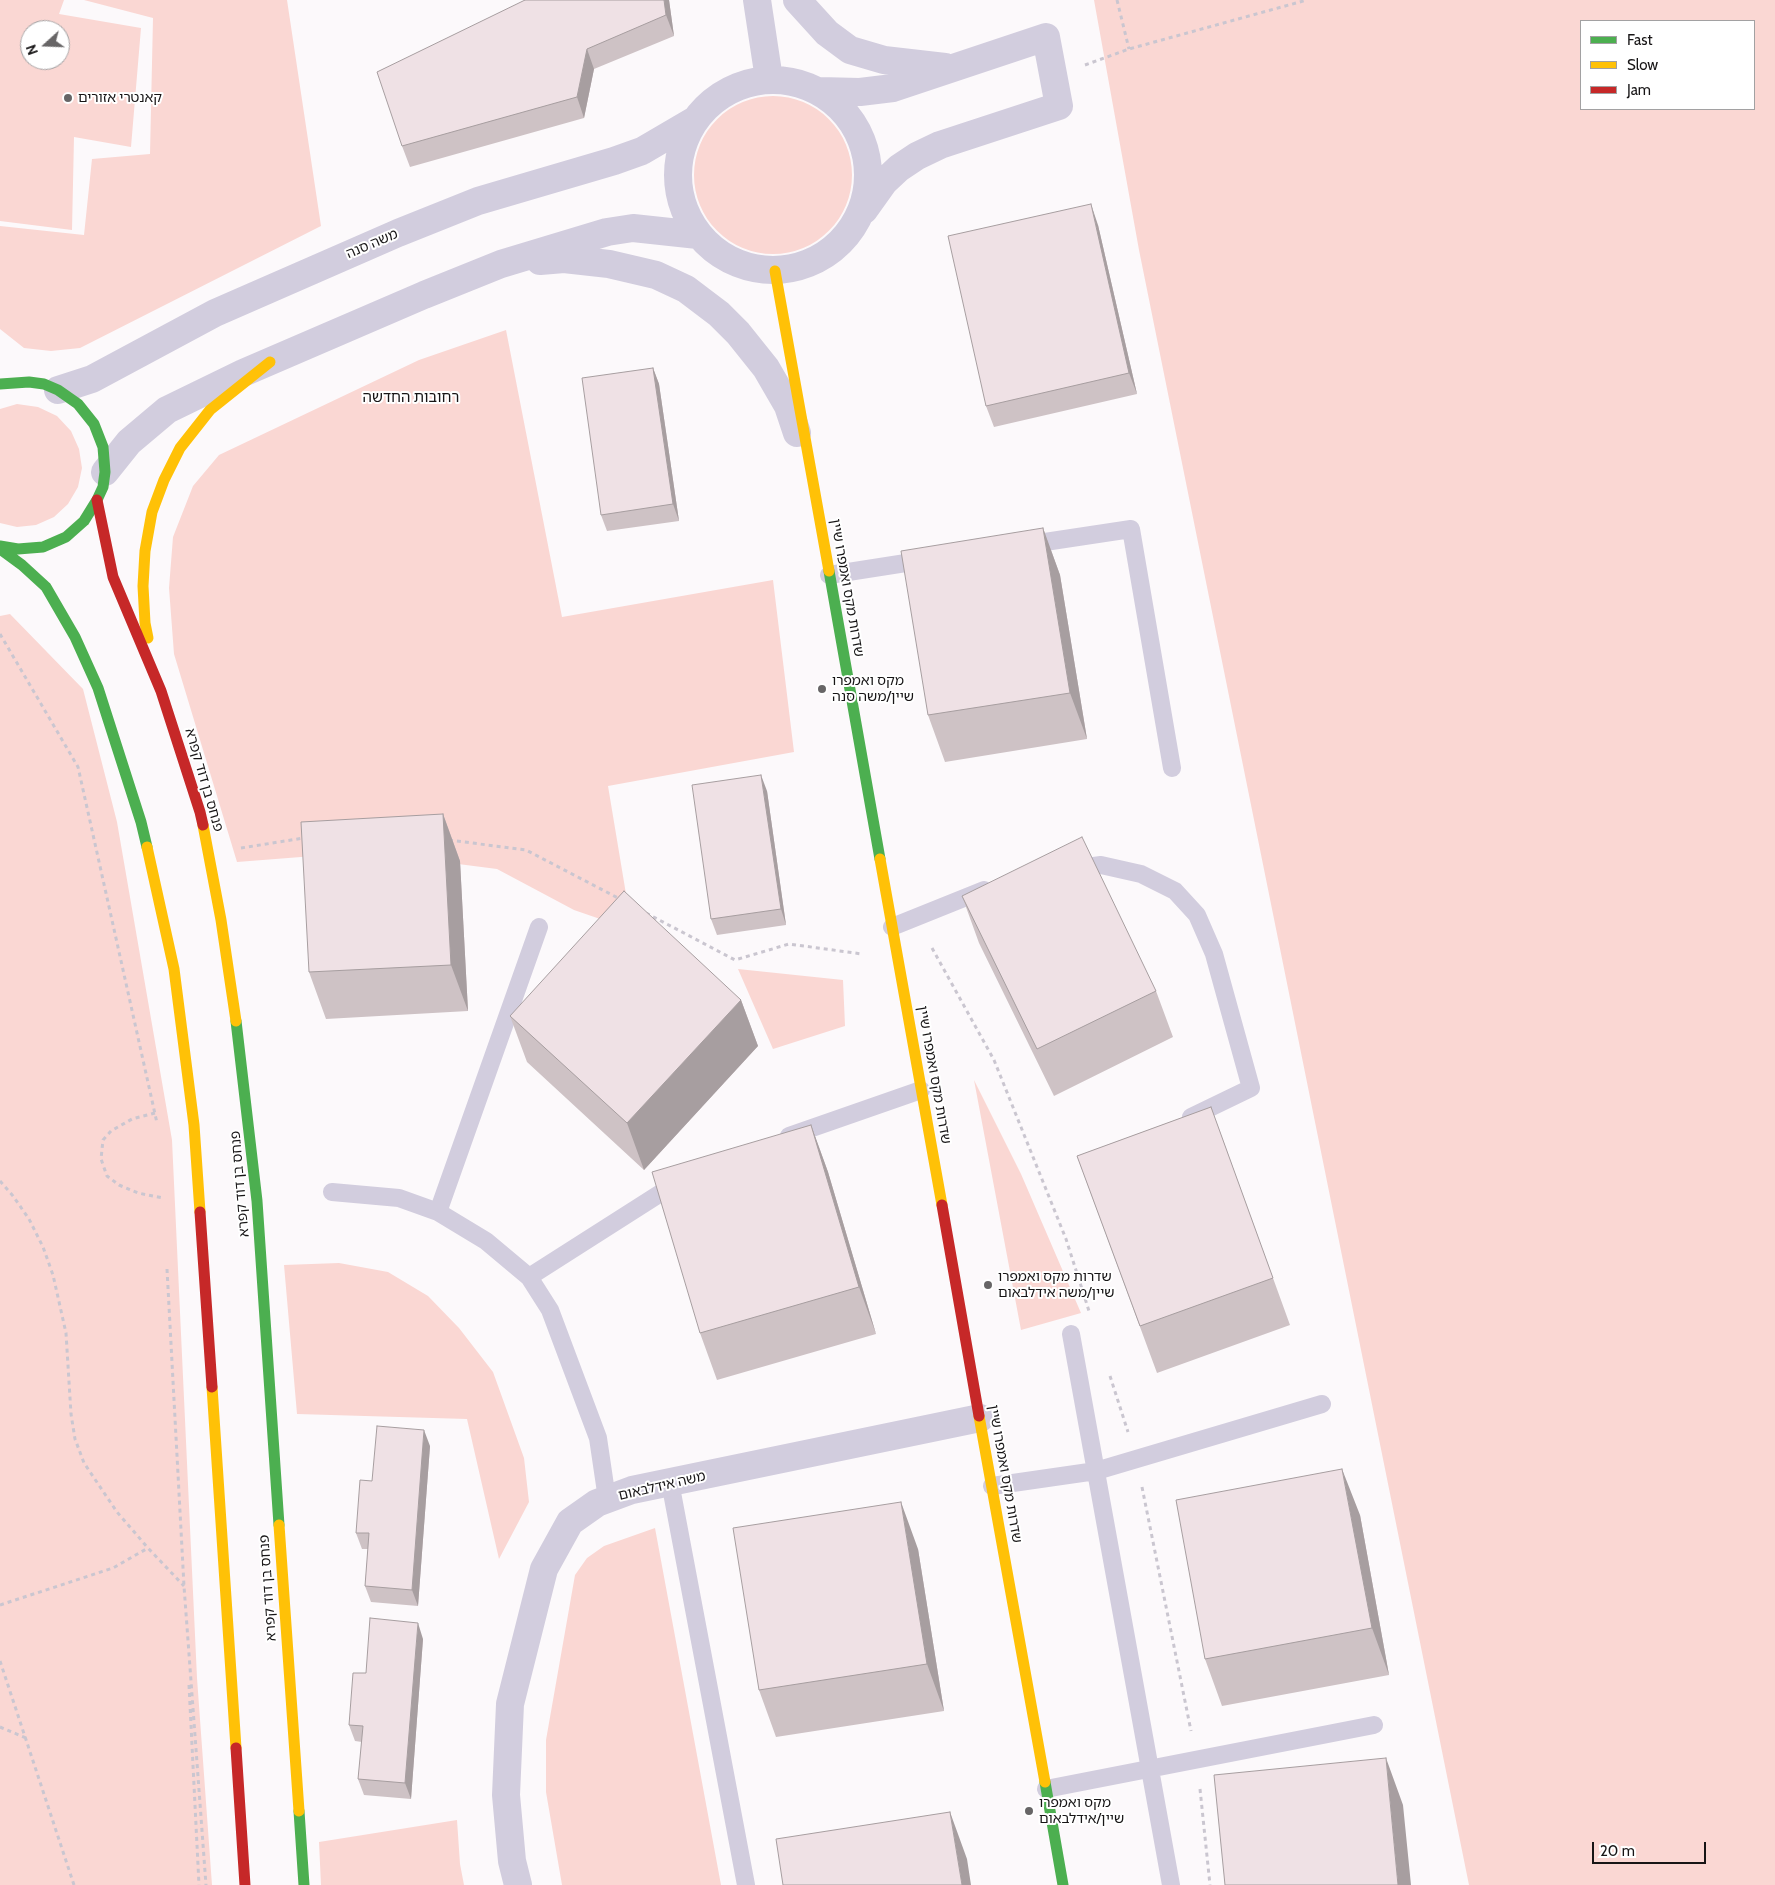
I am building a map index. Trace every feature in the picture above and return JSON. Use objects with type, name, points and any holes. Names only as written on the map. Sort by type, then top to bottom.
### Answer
[{"type":"main road","name":"שדרות מקס ואמפרו שיין","points":[[775,271],[1063,1885]]},
{"type":"main road","points":[[161,691],[145,624],[143,586],[145,552],[152,512],[164,480],[180,448],[210,410],[270,362]]},
{"type":"main road","points":[[0,548],[43,547],[66,537],[84,521],[97,500],[103,487],[105,472],[103,447],[94,424],[78,404],[58,390],[29,382],[5,372]]},
{"type":"main road","points":[[0,384],[29,382]]},
{"type":"main road","name":"פנחס בן דוד קפרא","points":[[97,500],[113,577],[161,691],[200,812],[221,920],[241,1056],[257,1201],[304,1885]]},
{"type":"main road","points":[[0,548],[22,565],[46,588],[76,637],[98,688],[141,822],[158,890],[174,969],[194,1125],[245,1885]]},
{"type":"street","points":[[756,0],[769,80]]},
{"type":"street","points":[[797,0],[827,33],[850,50],[884,60],[954,68]]},
{"type":"street","points":[[819,91],[860,92],[893,88],[1046,37],[1059,106],[940,145],[918,156],[899,168],[884,182],[856,222],[836,248],[807,265],[775,271],[746,267],[720,255],[698,235],[683,208],[678,177],[681,147],[695,120],[717,98],[742,85],[769,80],[795,82],[819,91],[842,110],[859,135],[868,164],[866,194],[856,222]]},
{"type":"street","name":"משה סנה","points":[[58,390],[92,379],[215,312],[398,233],[478,201],[642,151],[695,120]]},
{"type":"street","points":[[105,472],[129,442],[167,410],[270,362],[424,295],[501,264],[607,232],[633,228],[698,235]]},
{"type":"street","points":[[501,264],[564,260],[609,264],[656,275],[686,289],[719,314],[738,333],[766,368],[788,406],[810,470]]},
{"type":"street","name":"משה אידלבאום","points":[[518,1885],[512,1861],[506,1796],[510,1704],[544,1569],[570,1522],[596,1503],[632,1490],[980,1418]]},
{"type":"lane","points":[[1005,548],[1132,529],[1172,768]]},
{"type":"lane","points":[[829,575],[946,557]]},
{"type":"lane","points":[[1057,871],[1101,865],[1141,874],[1175,891],[1197,915],[1214,954],[1251,1088],[1180,1122]]},
{"type":"lane","points":[[892,927],[997,885]]},
{"type":"lane","points":[[438,1212],[539,927]]},
{"type":"lane","points":[[777,1140],[921,1090]]},
{"type":"lane","points":[[529,1278],[672,1184],[690,1177]]},
{"type":"lane","points":[[332,1192],[399,1198],[438,1212],[486,1241],[529,1278],[550,1310],[598,1438],[607,1499]]},
{"type":"lane","points":[[1071,1334],[1171,1885]]},
{"type":"lane","points":[[992,1486],[1096,1471],[1322,1404]]},
{"type":"lane","points":[[670,1482],[746,1885]]},
{"type":"lane","points":[[1046,1789],[1374,1725]]},
{"type":"path","points":[[1117,0],[1129,49]]},
{"type":"path","points":[[1054,76],[1129,49],[1308,0]]},
{"type":"path","points":[[0,634],[78,766],[158,1129]]},
{"type":"path","points":[[209,853],[313,836]]},
{"type":"path","points":[[448,840],[526,850],[622,900]]},
{"type":"path","points":[[639,910],[735,960],[789,944],[898,958]]},
{"type":"path","points":[[155,1113],[132,1119],[111,1131],[104,1140],[101,1159],[107,1176],[119,1185],[138,1194],[163,1198],[163,1190]]},
{"type":"path","points":[[0,1181],[29,1219],[53,1275],[66,1333],[71,1414],[75,1439],[84,1463],[117,1512],[184,1586],[206,1885]]},
{"type":"path","points":[[167,1268],[199,1885]]},
{"type":"path","points":[[0,1606],[113,1568],[148,1548]]},
{"type":"path","points":[[0,1661],[74,1885]]},
{"type":"path","points":[[0,1727],[26,1738]]},
{"type":"shaded area","name":"קאנטרי אזורים","points":[[0,0],[64,0],[59,14],[141,28],[131,147],[74,137],[72,230],[0,221]]},
{"type":"shaded area","points":[[84,0],[287,0],[321,226],[80,348],[51,351],[24,348],[0,329],[0,226],[84,235],[92,159],[150,154],[153,18]]},
{"type":"shaded area","points":[[1094,0],[1775,0],[1775,1885],[1469,1885],[1139,250]]},
{"type":"shaded area","points":[[781,96],[796,99],[810,105],[829,119],[839,131],[849,152],[852,175],[849,198],[839,219],[829,231],[817,241],[796,251],[781,254],[765,254],[750,251],[729,241],[707,219],[695,190],[694,167],[697,152],[707,131],[729,109],[758,97]]},
{"type":"shaded area","points":[[506,330],[562,617],[773,580],[794,752],[608,786],[632,930],[574,910],[497,869],[365,852],[237,862],[174,654],[169,588],[173,537],[193,486],[219,455],[419,360]]},
{"type":"shaded area","points":[[17,404],[38,407],[57,416],[71,431],[79,449],[82,468],[78,487],[68,504],[54,517],[36,525],[17,527],[0,523],[0,409]]},
{"type":"shaded area","points":[[10,614],[83,689],[117,822],[172,1140],[197,1678],[212,1885],[0,1885],[0,616]]},
{"type":"shaded area","points":[[738,969],[843,980],[845,1026],[773,1049]]},
{"type":"shaded area","points":[[974,1080],[1021,1174],[1081,1313],[1021,1330]]},
{"type":"shaded area","points":[[339,1263],[388,1272],[428,1296],[459,1328],[493,1372],[524,1458],[529,1502],[499,1559],[467,1419],[297,1414],[284,1265]]},
{"type":"shaded area","points":[[655,1528],[721,1885],[562,1885],[546,1792],[546,1740],[575,1575],[587,1558],[604,1546]]},
{"type":"shaded area","points":[[457,1820],[460,1864],[464,1885],[321,1885],[319,1842]]},
{"type":"building","points":[[525,0],[664,0],[666,15],[587,49],[577,97],[402,146],[377,72]]},
{"type":"building","points":[[1091,204],[1129,373],[986,406],[948,236]]},
{"type":"building","points":[[653,368],[673,504],[601,515],[582,378]]},
{"type":"building","points":[[1043,528],[1070,693],[928,715],[901,551]]},
{"type":"building","points":[[761,775],[781,909],[711,919],[692,785]]},
{"type":"building","points":[[443,814],[451,965],[309,972],[301,822]]},
{"type":"building","points":[[1082,837],[1156,991],[1037,1049],[962,896]]},
{"type":"building","points":[[624,891],[741,1000],[627,1123],[510,1016]]},
{"type":"building","points":[[1211,1107],[1273,1278],[1140,1326],[1077,1156]]},
{"type":"building","points":[[811,1125],[859,1287],[700,1333],[652,1172]]},
{"type":"building","points":[[377,1426],[424,1430],[412,1590],[365,1586],[369,1533],[356,1533],[360,1480],[372,1481]]},
{"type":"building","points":[[1342,1469],[1372,1628],[1205,1659],[1176,1500]]},
{"type":"building","points":[[901,1502],[927,1664],[759,1690],[733,1528]]},
{"type":"building","points":[[370,1618],[418,1623],[405,1783],[358,1779],[363,1726],[349,1725],[353,1673],[366,1673]]},
{"type":"building","points":[[1386,1758],[1398,1885],[1225,1885],[1214,1775]]},
{"type":"building","points":[[950,1812],[962,1885],[783,1885],[776,1839]]},
{"type":"traffic: fast","points":[[0,384],[29,382],[44,384],[58,390],[78,404],[94,424],[103,447],[105,472],[103,487],[97,500],[84,521],[66,537],[43,547],[18,549],[0,546]]},
{"type":"traffic: fast","points":[[0,549],[22,565],[46,587],[75,637],[98,688],[141,822],[147,847]]},
{"type":"traffic: fast","points":[[829,571],[880,859]]},
{"type":"traffic: fast","points":[[236,1021],[257,1201],[279,1525]]},
{"type":"traffic: fast","points":[[1045,1782],[1063,1885]]},
{"type":"traffic: fast","points":[[299,1811],[304,1885]]},
{"type":"traffic: slow","points":[[775,271],[829,571]]},
{"type":"traffic: slow","points":[[148,638],[145,623],[143,586],[145,551],[152,512],[164,480],[180,448],[210,410],[270,362]]},
{"type":"traffic: slow","points":[[203,825],[221,920],[236,1021]]},
{"type":"traffic: slow","points":[[147,847],[174,969],[194,1125],[200,1212]]},
{"type":"traffic: slow","points":[[880,859],[942,1205]]},
{"type":"traffic: slow","points":[[212,1387],[236,1748]]},
{"type":"traffic: slow","points":[[979,1416],[1045,1782]]},
{"type":"traffic: slow","points":[[279,1525],[299,1811]]},
{"type":"traffic: jam","points":[[97,500],[113,577],[161,691],[203,825]]},
{"type":"traffic: jam","points":[[942,1205],[979,1416]]},
{"type":"traffic: jam","points":[[200,1212],[212,1387]]},
{"type":"traffic: jam","points":[[236,1748],[245,1885]]},
{"type":"place","name":"קאנטרי אזורים","points":[[68,98]]},
{"type":"place","name":"מקס ואמפרו שיין/משה סנה","points":[[822,689]]},
{"type":"place","name":"שדרות מקס ואמפרו שיין/משה אידלבאום","points":[[988,1285]]},
{"type":"place","name":"מקס ואמפרו שיין/אידלבאום","points":[[1029,1811]]},
{"type":"district","name":"רחובות החדשה","points":[[411,398]]}]
